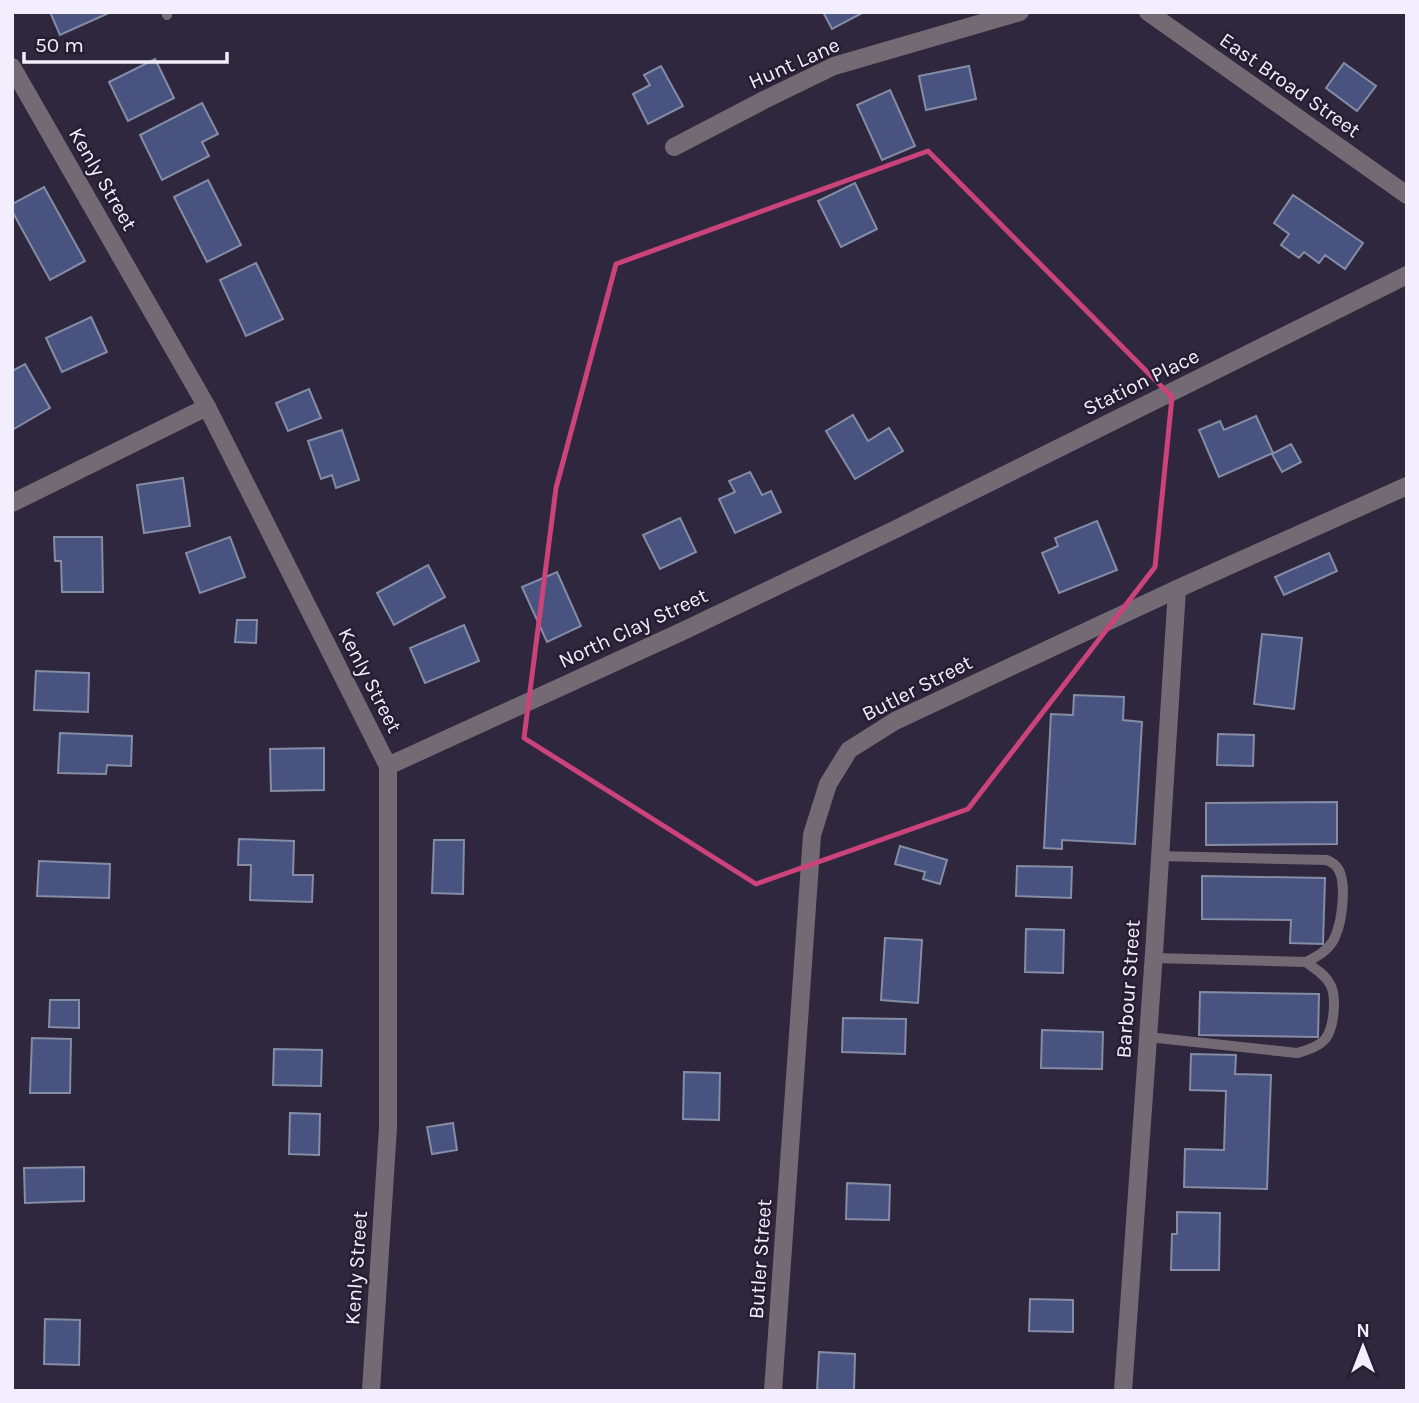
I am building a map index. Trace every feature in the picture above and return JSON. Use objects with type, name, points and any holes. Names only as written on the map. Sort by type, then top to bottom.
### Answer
[{"type":"street","name":"Hunt Lane","points":[[674,147],[834,66],[1020,12]]},
{"type":"street","name":"East Broad Street","points":[[1148,12],[1407,195]]},
{"type":"street","name":"Kenly Street","points":[[12,67],[207,407],[388,766],[388,1128],[371,1391]]},
{"type":"street","name":"Station Place","points":[[896,529],[1407,275]]},
{"type":"street","points":[[12,503],[207,407]]},
{"type":"street","name":"Butler Street","points":[[773,1391],[812,835],[828,783],[849,750],[895,721],[1177,589],[1407,486]]},
{"type":"street","name":"North Clay Street","points":[[388,766],[683,631],[896,529]]},
{"type":"street","name":"Barbour Street","points":[[1123,1391],[1177,589]]},
{"type":"lane","points":[[1153,958],[1306,962],[1319,956],[1335,939],[1343,901],[1342,874],[1336,864],[1327,860],[1160,856]]},
{"type":"lane","points":[[1148,1037],[1297,1053],[1315,1047],[1326,1038],[1331,1027],[1334,1002],[1332,986],[1323,974],[1306,962]]},
{"type":"highlighted area","points":[[928,151],[1172,397],[1155,567],[968,809],[756,884],[524,738],[556,488],[616,264]]},
{"type":"building","points":[[50,12],[111,12],[60,35]]},
{"type":"building","points":[[823,12],[864,12],[832,29]]},
{"type":"building","points":[[155,59],[174,98],[128,121],[109,82]]},
{"type":"building","points":[[1344,63],[1376,86],[1357,111],[1326,88]]},
{"type":"building","points":[[661,66],[683,106],[648,124],[633,94],[650,85],[644,75]]},
{"type":"building","points":[[969,66],[976,99],[926,110],[919,76]]},
{"type":"building","points":[[890,90],[915,146],[882,160],[857,105]]},
{"type":"building","points":[[202,103],[218,134],[202,142],[209,156],[162,180],[140,135]]},
{"type":"building","points":[[208,180],[241,245],[207,262],[174,197]]},
{"type":"building","points":[[855,183],[877,229],[841,247],[818,201]]},
{"type":"building","points":[[44,187],[85,261],[50,280],[12,211],[12,204]]},
{"type":"building","points":[[1293,195],[1363,243],[1345,269],[1325,255],[1319,263],[1304,252],[1299,258],[1281,245],[1289,234],[1274,223]]},
{"type":"building","points":[[256,263],[283,319],[246,336],[220,280]]},
{"type":"building","points":[[91,317],[107,352],[62,372],[46,338]]},
{"type":"building","points":[[25,364],[50,408],[12,430],[12,371]]},
{"type":"building","points":[[309,389],[321,418],[288,431],[276,403]]},
{"type":"building","points":[[853,415],[868,441],[889,428],[903,451],[855,479],[826,431]]},
{"type":"building","points":[[1256,416],[1273,453],[1219,477],[1199,430],[1220,421],[1224,430]]},
{"type":"building","points":[[342,430],[359,480],[336,488],[332,475],[321,479],[308,441]]},
{"type":"building","points":[[1291,444],[1301,462],[1282,472],[1272,454]]},
{"type":"building","points":[[750,472],[762,495],[771,491],[781,512],[735,533],[719,499],[735,492],[729,481]]},
{"type":"building","points":[[183,478],[190,526],[144,533],[137,485]]},
{"type":"building","points":[[680,518],[696,552],[660,569],[643,535]]},
{"type":"building","points":[[1097,521],[1117,570],[1059,593],[1042,553],[1058,546],[1055,538]]},
{"type":"building","points":[[54,537],[102,537],[103,592],[62,592],[61,561],[55,561]]},
{"type":"building","points":[[230,537],[245,577],[200,593],[186,553]]},
{"type":"building","points":[[1329,553],[1337,571],[1284,595],[1275,577]]},
{"type":"building","points":[[428,565],[445,597],[394,625],[377,593]]},
{"type":"building","points":[[557,572],[581,626],[547,642],[522,587]]},
{"type":"building","points":[[237,620],[257,620],[256,643],[235,642]]},
{"type":"building","points":[[464,625],[479,661],[425,683],[410,648]]},
{"type":"building","points":[[1262,634],[1302,638],[1294,709],[1254,704]]},
{"type":"building","points":[[36,671],[89,673],[88,712],[34,710]]},
{"type":"building","points":[[1074,695],[1124,697],[1123,720],[1142,722],[1135,844],[1062,840],[1062,849],[1044,848],[1051,714],[1073,715]]},
{"type":"building","points":[[60,733],[132,736],[131,766],[107,765],[106,774],[58,773]]},
{"type":"building","points":[[1218,734],[1254,735],[1253,766],[1217,765]]},
{"type":"building","points":[[324,748],[324,790],[271,791],[270,749]]},
{"type":"building","points":[[1337,802],[1337,844],[1206,845],[1206,803]]},
{"type":"building","points":[[239,839],[294,841],[293,875],[313,875],[312,902],[250,900],[251,865],[238,865]]},
{"type":"building","points":[[434,840],[464,840],[463,894],[432,893]]},
{"type":"building","points":[[900,846],[947,860],[940,884],[923,879],[925,872],[895,864]]},
{"type":"building","points":[[39,861],[110,864],[109,898],[37,896]]},
{"type":"building","points":[[1017,866],[1072,867],[1071,898],[1016,896]]},
{"type":"building","points":[[1202,876],[1325,878],[1323,944],[1290,943],[1291,920],[1202,919]]},
{"type":"building","points":[[1026,929],[1064,930],[1063,973],[1025,972]]},
{"type":"building","points":[[885,938],[922,940],[918,1003],[881,1000]]},
{"type":"building","points":[[1200,992],[1319,994],[1318,1037],[1199,1035]]},
{"type":"building","points":[[50,1000],[79,1000],[79,1028],[49,1027]]},
{"type":"building","points":[[843,1018],[906,1019],[905,1054],[842,1052]]},
{"type":"building","points":[[1042,1030],[1103,1032],[1102,1069],[1041,1068]]},
{"type":"building","points":[[32,1038],[71,1039],[70,1093],[30,1093]]},
{"type":"building","points":[[274,1049],[322,1050],[321,1086],[273,1085]]},
{"type":"building","points":[[1191,1054],[1236,1055],[1235,1074],[1271,1075],[1267,1189],[1184,1187],[1185,1149],[1224,1150],[1226,1091],[1190,1090]]},
{"type":"building","points":[[684,1072],[720,1073],[719,1120],[683,1119]]},
{"type":"building","points":[[290,1113],[320,1114],[319,1155],[289,1154]]},
{"type":"building","points":[[453,1123],[457,1150],[432,1154],[427,1127]]},
{"type":"building","points":[[84,1167],[84,1201],[25,1203],[24,1168]]},
{"type":"building","points":[[847,1183],[890,1185],[889,1220],[846,1219]]},
{"type":"building","points":[[1177,1212],[1220,1213],[1219,1270],[1171,1270],[1172,1234],[1177,1234]]},
{"type":"building","points":[[1030,1299],[1073,1300],[1073,1332],[1029,1331]]},
{"type":"building","points":[[45,1319],[80,1320],[79,1365],[44,1364]]},
{"type":"building","points":[[819,1352],[855,1354],[854,1391],[817,1391]]}]
